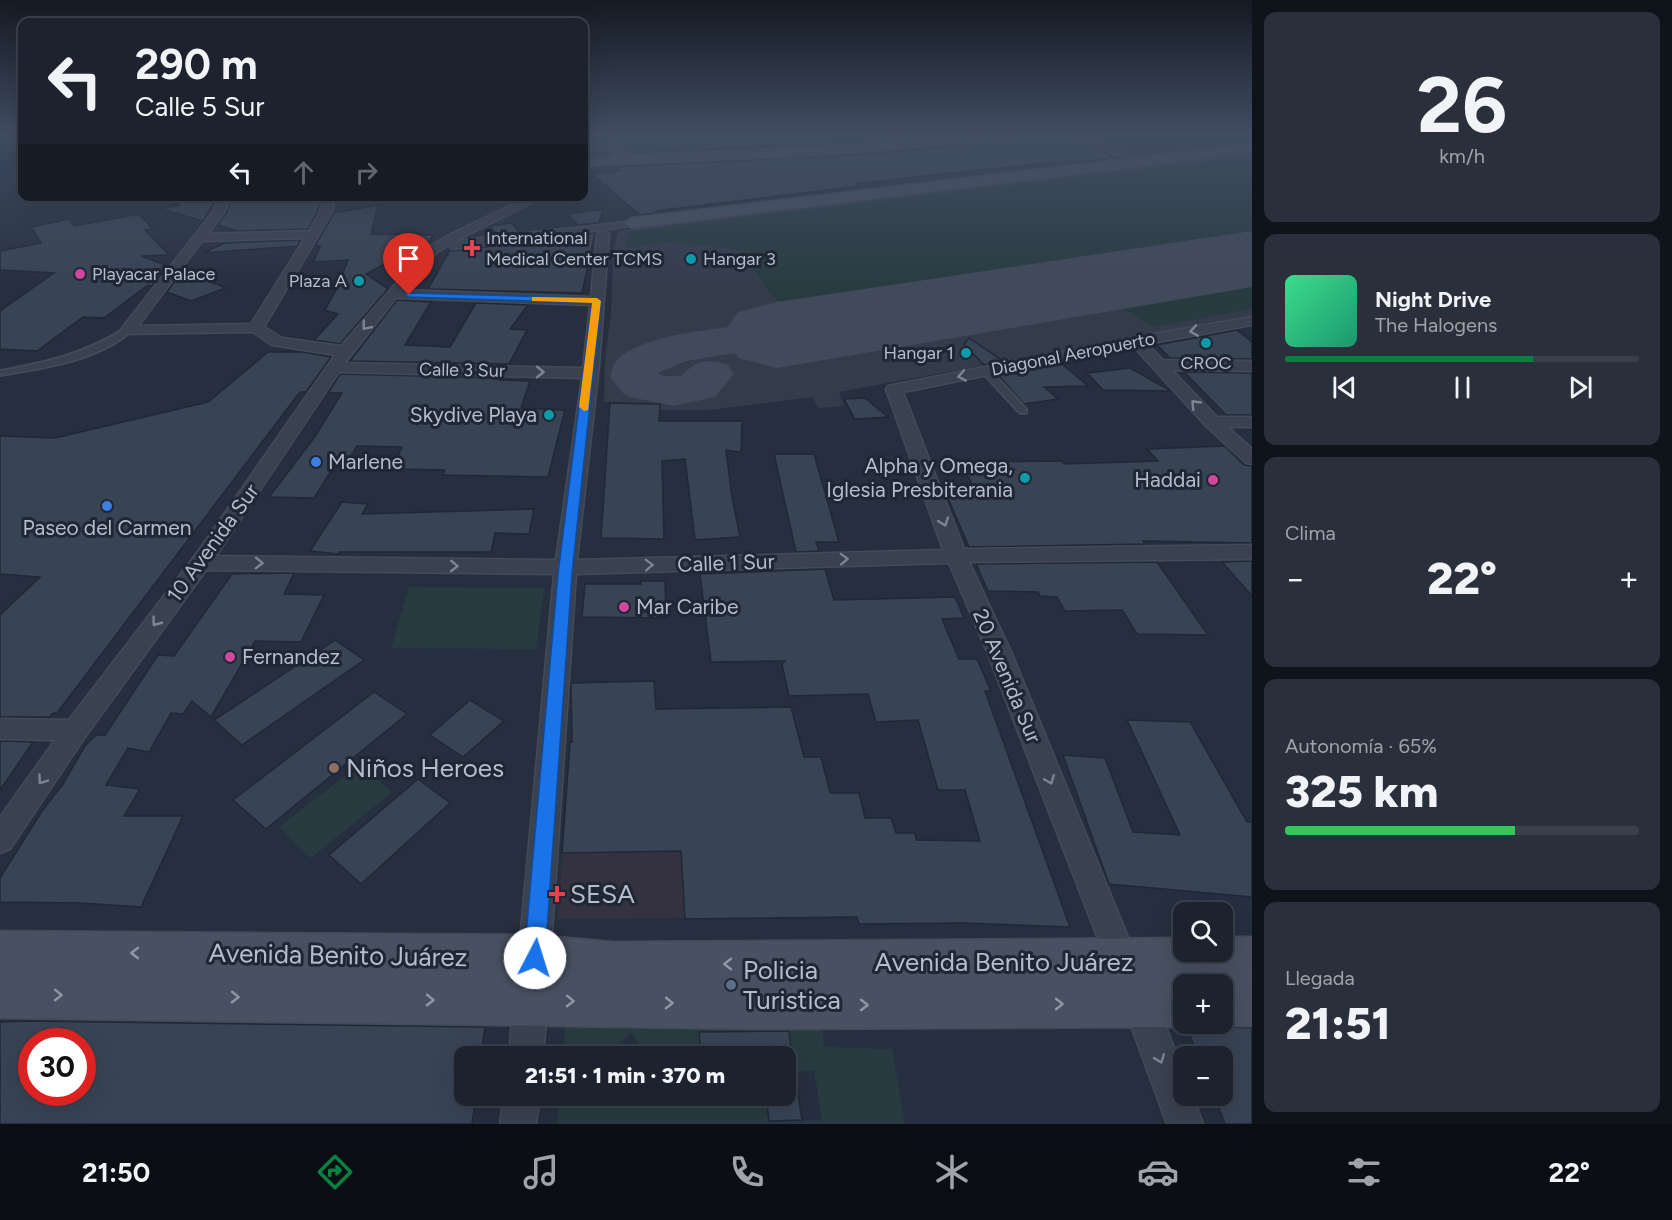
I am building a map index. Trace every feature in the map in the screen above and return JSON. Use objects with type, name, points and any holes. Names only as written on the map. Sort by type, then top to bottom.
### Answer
[{"type":"street","points":[[432,250],[492,239],[936,186]]},
{"type":"street","points":[[127,331],[218,213],[224,201]]},
{"type":"street","points":[[127,331],[256,328],[325,214],[329,201]]},
{"type":"street","points":[[459,234],[466,226],[518,201]]},
{"type":"street","points":[[459,234],[529,201]]},
{"type":"street","points":[[578,229],[603,234],[615,227],[632,223]]},
{"type":"street","points":[[198,238],[313,234]]},
{"type":"street","points":[[459,234],[463,238],[492,239]]},
{"type":"street","name":"10 Avenida Sur","points":[[0,840],[76,730],[200,563],[340,359],[392,294],[432,250],[459,234]]},
{"type":"street","points":[[527,1046],[566,566],[603,234]]},
{"type":"street","points":[[392,294],[597,301]]},
{"type":"street","name":"Diagonal Aeropuerto","points":[[894,389],[1136,341],[1252,321]]},
{"type":"street","name":"Calle 3 Sur","points":[[256,328],[277,342],[315,349],[340,359],[589,373]]},
{"type":"street","points":[[1136,341],[1212,422],[1252,459]]},
{"type":"street","points":[[1159,365],[1252,366]]},
{"type":"street","name":"20 Avenida Sur","points":[[894,389],[956,556],[1149,990],[1185,1124]]},
{"type":"street","points":[[1212,422],[1252,422]]},
{"type":"street","name":"Calle 1 Sur","points":[[200,563],[566,566],[956,556],[1252,552]]},
{"type":"street","points":[[0,729],[76,730]]},
{"type":"street","name":"Avenida Benito Juárez","points":[[0,953],[532,979],[770,1005],[1149,990],[1252,960]]},
{"type":"street","name":"Avenida Benito Juárez","points":[[0,994],[532,979]]},
{"type":"street","points":[[1233,1002],[1252,1002]]},
{"type":"street","points":[[518,1124],[520,1106]]},
{"type":"lane","points":[[0,373],[68,359],[106,346],[127,331]]},
{"type":"lane","points":[[986,371],[1023,411]]},
{"type":"shaded area","points":[[980,186],[1252,186],[1252,316],[839,392],[844,406],[818,408],[813,397],[709,410],[660,410],[660,404],[604,402],[613,253],[618,231]]},
{"type":"shaded area","name":"SESA","points":[[571,726],[796,726],[833,917],[558,919]]},
{"type":"green space","points":[[1002,186],[1252,186],[1252,235],[785,307],[770,293],[741,250],[670,242],[626,248],[629,232]]},
{"type":"green space","points":[[1252,282],[1252,309],[1153,327],[1115,304]]},
{"type":"green space","points":[[409,587],[544,588],[536,649],[391,648]]},
{"type":"green space","points":[[359,765],[392,792],[311,858],[279,827]]},
{"type":"green space","points":[[565,1027],[822,1027],[824,1047],[892,1049],[905,1124],[557,1124],[558,1106],[767,1106],[769,1121],[822,1120],[814,1071],[796,1071],[796,1046],[790,1046],[788,1030],[699,1032],[700,1046],[639,1046],[631,1033],[616,1046],[564,1046]]},
{"type":"building","points":[[607,186],[855,186],[656,211],[640,215]]},
{"type":"building","points":[[174,201],[214,201],[203,221],[161,209],[182,205]]},
{"type":"building","points":[[231,201],[321,201],[308,229],[238,231],[218,225]]},
{"type":"building","points":[[378,205],[371,234],[434,235],[418,254],[402,254],[366,274],[388,289],[340,344],[314,340],[338,314],[325,310],[348,260],[313,262],[321,246],[315,246],[334,213]]},
{"type":"building","points":[[603,209],[599,223],[578,225],[567,214]]},
{"type":"building","name":"Playacar Palace","points":[[139,214],[153,229],[145,230],[169,255],[141,256],[168,266],[152,286],[148,285],[104,318],[83,317],[37,351],[0,349],[0,311],[54,273],[0,270],[0,251],[41,243],[31,227],[69,219],[74,226]]},
{"type":"building","points":[[512,223],[519,232],[497,234],[490,226]]},
{"type":"building","points":[[595,233],[582,293],[428,289],[450,250]]},
{"type":"building","points":[[301,240],[297,246],[203,253],[225,243]]},
{"type":"building","points":[[182,271],[226,288],[191,301],[167,292]]},
{"type":"building","points":[[397,300],[431,302],[405,345],[450,347],[476,303],[528,305],[510,329],[527,330],[509,364],[350,361]]},
{"type":"building","name":"CROC","points":[[1237,330],[1252,342],[1252,359],[1170,358],[1157,345]]},
{"type":"building","points":[[969,338],[1003,361],[984,365],[964,344]]},
{"type":"building","name":"Paseo del Carmen","points":[[268,352],[303,352],[331,357],[306,392],[300,392],[57,713],[53,713],[50,717],[0,717],[0,615],[40,577],[0,574],[0,436],[55,438],[208,402]]},
{"type":"building","points":[[1062,364],[1088,386],[1044,387],[1058,399],[1024,404],[998,375]]},
{"type":"building","points":[[1130,368],[1171,391],[1103,390],[1087,373]]},
{"type":"building","points":[[1184,372],[1252,373],[1252,415],[1226,415]]},
{"type":"building","points":[[340,374],[501,378],[500,380],[530,381],[521,408],[565,410],[548,477],[443,475],[445,470],[397,469],[402,458],[397,458],[402,447],[357,446],[351,456],[340,457],[314,498],[269,497],[314,438],[342,393],[328,393]]},
{"type":"building","points":[[865,398],[888,417],[855,419],[844,399]]},
{"type":"building","points":[[610,403],[660,404],[659,421],[742,421],[741,452],[726,450],[740,537],[695,540],[685,459],[662,461],[664,539],[601,538]]},
{"type":"building","points":[[1225,446],[1244,465],[1252,466],[1252,543],[1143,541],[1145,544],[969,547],[944,489],[975,489],[960,462],[1062,461],[1064,464],[1158,461],[1147,449]]},
{"type":"building","points":[[774,454],[814,454],[839,542],[816,542],[819,551],[796,552]]},
{"type":"building","points":[[342,502],[368,504],[362,514],[534,509],[529,534],[495,533],[491,552],[339,552],[338,554],[310,551]]},
{"type":"building","points":[[1252,561],[1252,596],[1222,562]]},
{"type":"building","points":[[1157,562],[1208,635],[1137,634],[1122,610],[1065,611],[1057,597],[1040,596],[1038,592],[988,591],[976,564]]},
{"type":"building","points":[[825,569],[834,600],[955,597],[964,618],[942,619],[959,659],[977,659],[991,691],[985,691],[1070,927],[962,923],[859,924],[857,917],[685,919],[681,851],[562,853],[570,742],[572,742],[571,683],[654,681],[656,709],[791,707],[804,757],[821,757],[830,793],[859,793],[865,818],[891,818],[896,833],[915,833],[916,840],[980,841],[965,790],[938,790],[918,720],[876,722],[868,694],[789,696],[782,664],[785,661],[711,662],[700,574]]},
{"type":"building","points":[[294,573],[284,594],[324,595],[301,642],[255,641],[211,717],[192,701],[183,714],[171,713],[149,752],[128,748],[106,785],[140,789],[124,816],[183,816],[141,907],[80,903],[0,902],[0,878],[42,811],[63,784],[85,746],[96,735],[105,735],[158,655],[174,656],[232,574]]},
{"type":"building","name":"Mar Caribe","points":[[641,581],[665,581],[666,618],[582,617],[585,584],[641,584]]},
{"type":"building","points":[[335,640],[364,660],[242,745],[214,720]]},
{"type":"building","points":[[374,692],[407,714],[266,829],[233,800]]},
{"type":"building","points":[[470,700],[504,721],[463,757],[430,735]]},
{"type":"building","points":[[1127,720],[1190,722],[1247,822],[1252,822],[1252,897],[1109,884],[1063,755],[1105,758],[1133,832],[1180,835]]},
{"type":"building","points":[[0,741],[33,742],[0,790]]},
{"type":"building","points":[[418,779],[450,803],[361,884],[329,855]]},
{"type":"building","points":[[0,1022],[485,1027],[482,1046],[454,1046],[454,1106],[474,1106],[472,1124],[0,1124]]},
{"type":"building","points":[[1233,1027],[1252,1028],[1252,1124],[1225,1124],[1218,1106],[1233,1106],[1233,1046],[1194,1046],[1189,1034],[1233,1034]]},
{"type":"building","points":[[789,1031],[791,1046],[700,1046],[699,1032]]},
{"type":"building","points":[[796,1095],[798,1095],[802,1120],[769,1121],[767,1106],[796,1106]]},
{"type":"taxiway","points":[[710,374],[698,387],[682,391],[664,391],[647,387],[634,377],[635,368],[662,353],[702,344],[777,335]]},
{"type":"runway","points":[[777,335],[1252,259]]},
{"type":"slow traffic","points":[[535,299],[597,301],[591,366],[584,407]]},
{"type":"place","name":"International Medical Center TCMS","points":[[472,248]]},
{"type":"place","name":"Hangar 3","points":[[691,259]]},
{"type":"place","name":"Playacar Palace","points":[[80,274]]},
{"type":"place","name":"Plaza A","points":[[359,281]]},
{"type":"place","name":"CROC","points":[[1206,343]]},
{"type":"place","name":"Hangar 1","points":[[966,353]]},
{"type":"place","name":"Skydive Playa","points":[[549,415]]},
{"type":"place","name":"Marlene","points":[[316,462]]},
{"type":"place","name":"Alpha y Omega, Iglesia Presbiterania","points":[[1025,478]]},
{"type":"place","name":"Haddai","points":[[1213,480]]},
{"type":"place","name":"Paseo del Carmen","points":[[107,506]]},
{"type":"place","name":"Mar Caribe","points":[[624,607]]},
{"type":"place","name":"Fernandez","points":[[230,657]]},
{"type":"place","name":"Niños Heroes","points":[[334,768]]},
{"type":"place","name":"SESA","points":[[557,894]]},
{"type":"place","name":"Policia Turistica","points":[[731,985]]},
{"type":"route","points":[[409,295],[597,301],[565,574],[535,958]]}]
